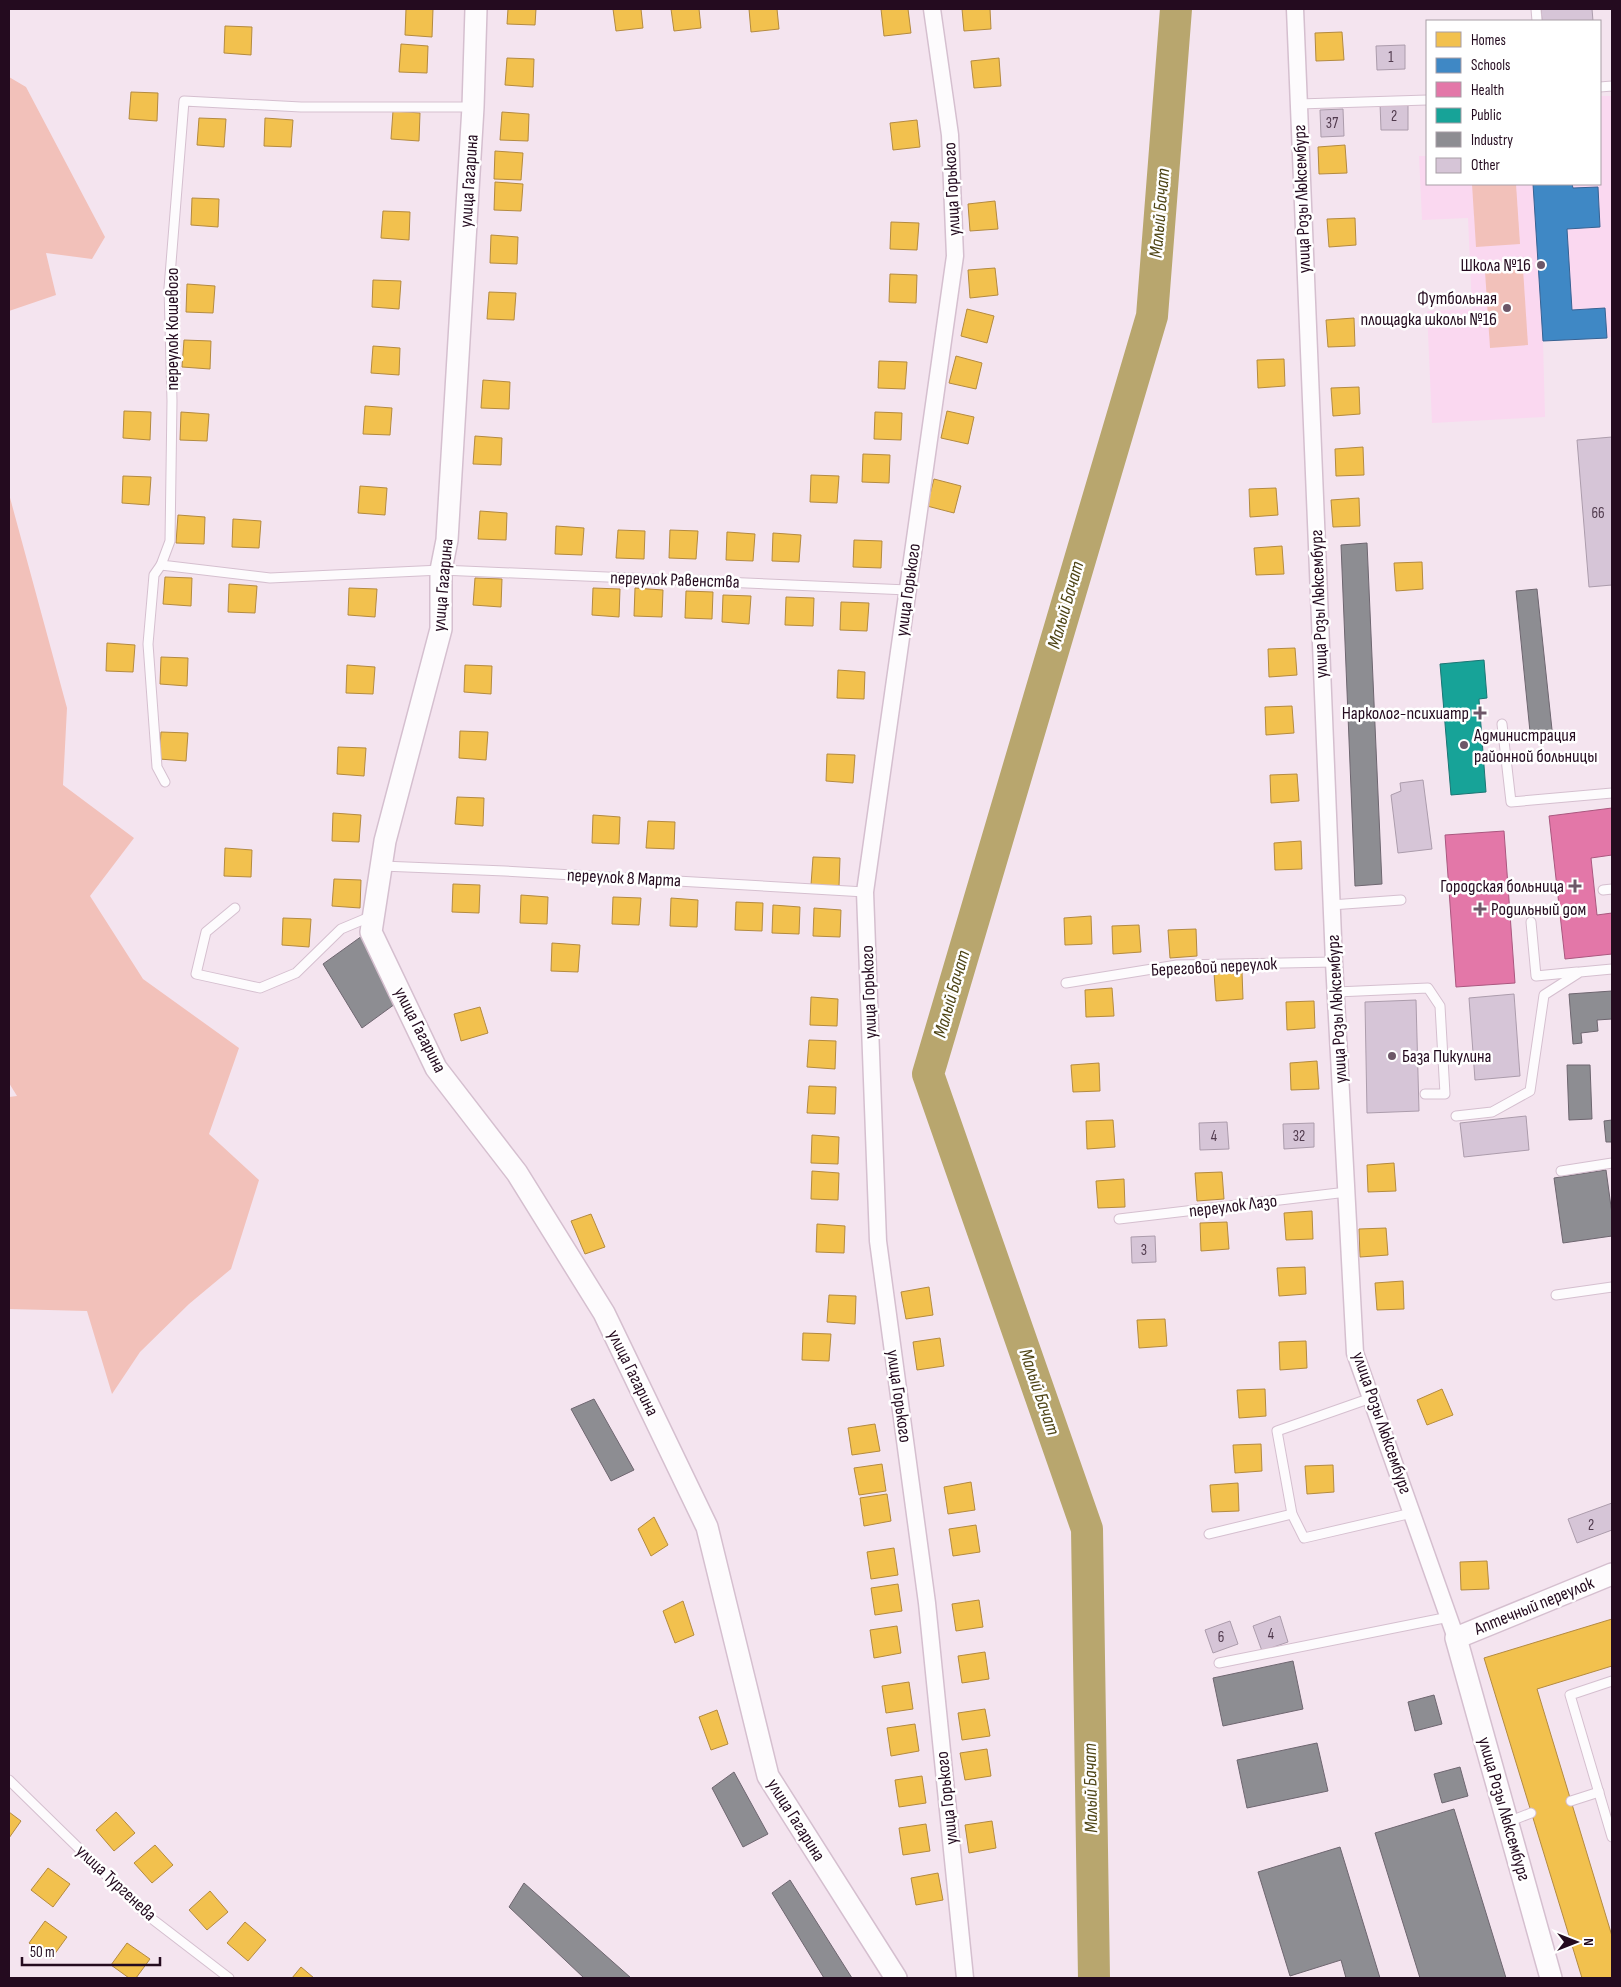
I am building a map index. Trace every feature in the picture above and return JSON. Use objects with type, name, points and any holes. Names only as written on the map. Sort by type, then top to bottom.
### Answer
[{"type":"street","name":"улица Гагарина","points":[[476,9],[474,107],[446,540],[441,570],[441,628],[385,841],[372,932],[436,1068],[517,1173],[608,1322],[707,1528],[768,1776],[896,1978]]},
{"type":"street","name":"улица Горького","points":[[932,9],[950,135],[955,256],[865,892],[878,1241],[927,1602],[965,1978]]},
{"type":"street","name":"улица Розы Люксембург","points":[[1296,9],[1331,905],[1355,1353],[1456,1638],[1551,1978]]},
{"type":"street","name":"Аптечный переулок","points":[[1456,1638],[1612,1574]]},
{"type":"lane","points":[[1299,104],[1426,100]]},
{"type":"lane","name":"переулок Кошевого","points":[[162,566],[170,541],[172,401],[169,288],[184,101],[301,107],[474,107]]},
{"type":"lane","points":[[164,782],[158,767],[148,644],[154,575],[162,566],[270,578],[441,570]]},
{"type":"lane","name":"переулок Равенства","points":[[441,570],[908,590]]},
{"type":"lane","points":[[1502,724],[1511,802],[1612,792]]},
{"type":"lane","name":"переулок 8 Марта","points":[[382,866],[505,871],[865,892]]},
{"type":"lane","points":[[1602,890],[1612,889]]},
{"type":"lane","points":[[1331,905],[1401,900]]},
{"type":"lane","points":[[235,908],[206,932],[196,974],[260,988],[296,973],[341,930],[374,915]]},
{"type":"lane","points":[[1531,922],[1536,976],[1612,969]]},
{"type":"lane","name":"Береговой переулок","points":[[1066,983],[1177,966],[1334,962]]},
{"type":"lane","points":[[1456,1116],[1492,1112],[1530,1091],[1544,995],[1580,972]]},
{"type":"lane","points":[[1336,992],[1428,988],[1440,1006],[1445,1094],[1425,1094]]},
{"type":"lane","points":[[1561,1171],[1612,1163]]},
{"type":"lane","name":"переулок Лазо","points":[[1118,1219],[1347,1192]]},
{"type":"lane","points":[[1556,1295],[1612,1287]]},
{"type":"lane","points":[[1371,1398],[1277,1431],[1292,1514],[1304,1538],[1412,1513]]},
{"type":"lane","points":[[1208,1534],[1292,1514]]},
{"type":"lane","points":[[1219,1663],[1449,1617]]},
{"type":"lane","points":[[1612,1681],[1570,1695],[1612,1837]]},
{"type":"lane","name":"улица Тургенева","points":[[9,1780],[147,1915],[229,1978]]},
{"type":"lane","points":[[1571,1801],[1599,1792]]},
{"type":"lane","points":[[1508,1822],[1532,1813]]},
{"type":"shaded area","points":[[9,77],[26,87],[105,237],[92,259],[46,253],[56,295],[9,311]]},
{"type":"shaded area","name":"Школа №16","points":[[1601,96],[1612,96],[1612,337],[1543,341],[1545,417],[1432,423],[1427,311],[1472,309],[1468,218],[1422,220],[1419,156],[1426,156],[1426,185],[1601,185]]},
{"type":"shaded area","points":[[1472,185],[1516,185],[1520,244],[1476,247]]},
{"type":"shaded area","name":"Футбольная площадка школы №16","points":[[1523,269],[1528,345],[1490,348],[1485,271]]},
{"type":"shaded area","points":[[9,494],[67,708],[63,785],[134,838],[90,896],[143,979],[239,1048],[209,1134],[259,1180],[231,1269],[189,1304],[140,1352],[112,1394],[87,1311],[9,1309],[9,1097],[17,1096],[9,1083]]},
{"type":"building: Homes","points":[[406,9],[433,9],[432,37],[405,35]]},
{"type":"building: Homes","points":[[508,9],[536,9],[535,25],[507,24]]},
{"type":"building: Homes","points":[[613,9],[641,9],[643,28],[616,31]]},
{"type":"building: Homes","points":[[671,9],[699,9],[701,28],[674,31]]},
{"type":"building: Homes","points":[[749,9],[777,9],[779,29],[751,32]]},
{"type":"building: Homes","points":[[881,9],[908,9],[911,33],[884,36]]},
{"type":"building: Homes","points":[[962,9],[990,9],[991,29],[964,31]]},
{"type":"building: Homes","points":[[225,26],[252,27],[251,55],[224,53]]},
{"type":"building: Homes","points":[[1342,32],[1344,60],[1316,61],[1315,33]]},
{"type":"building: Homes","points":[[401,44],[428,46],[427,73],[399,72]]},
{"type":"building: Homes","points":[[507,58],[534,59],[533,87],[505,85]]},
{"type":"building: Homes","points":[[999,58],[1001,86],[974,88],[971,61]]},
{"type":"building: Homes","points":[[131,92],[158,93],[157,121],[129,119]]},
{"type":"building: Homes","points":[[393,111],[420,113],[419,141],[391,139]]},
{"type":"building: Homes","points":[[502,112],[529,114],[528,141],[500,140]]},
{"type":"building: Homes","points":[[199,118],[226,119],[224,147],[197,145]]},
{"type":"building: Homes","points":[[265,118],[293,120],[291,147],[264,146]]},
{"type":"building: Homes","points":[[917,120],[920,147],[893,150],[890,123]]},
{"type":"building: Homes","points":[[1345,145],[1347,173],[1319,174],[1318,147]]},
{"type":"building: Homes","points":[[495,151],[523,153],[521,180],[494,179]]},
{"type":"building: Homes","points":[[495,182],[523,184],[521,211],[494,210]]},
{"type":"building: Homes","points":[[192,198],[219,199],[218,227],[191,225]]},
{"type":"building: Homes","points":[[995,201],[998,229],[970,231],[968,204]]},
{"type":"building: Homes","points":[[383,211],[410,212],[409,240],[381,238]]},
{"type":"building: Homes","points":[[1355,218],[1356,245],[1329,247],[1327,219]]},
{"type":"building: Homes","points":[[891,222],[919,223],[917,250],[890,249]]},
{"type":"building: Homes","points":[[491,235],[518,237],[517,264],[490,263]]},
{"type":"building: Homes","points":[[995,268],[998,295],[970,298],[968,270]]},
{"type":"building: Homes","points":[[890,274],[917,275],[916,303],[889,302]]},
{"type":"building: Homes","points":[[373,280],[401,281],[399,309],[372,307]]},
{"type":"building: Homes","points":[[187,284],[215,286],[213,313],[186,312]]},
{"type":"building: Homes","points":[[489,292],[516,293],[514,320],[487,319]]},
{"type":"building: Homes","points":[[967,309],[994,316],[987,343],[961,336]]},
{"type":"building: Homes","points":[[1354,318],[1355,346],[1328,347],[1326,320]]},
{"type":"building: Homes","points":[[184,340],[211,341],[210,369],[182,367]]},
{"type":"building: Homes","points":[[373,346],[400,348],[399,375],[371,373]]},
{"type":"building: Homes","points":[[956,356],[982,363],[976,389],[949,383]]},
{"type":"building: Homes","points":[[1284,359],[1285,386],[1258,388],[1257,360]]},
{"type":"building: Homes","points":[[879,361],[907,362],[905,389],[878,388]]},
{"type":"building: Homes","points":[[483,380],[510,382],[509,409],[481,408]]},
{"type":"building: Homes","points":[[1359,387],[1360,414],[1333,416],[1331,388]]},
{"type":"building: Homes","points":[[365,406],[392,408],[390,435],[363,434]]},
{"type":"building: Homes","points":[[124,411],[151,412],[150,440],[123,438]]},
{"type":"building: Homes","points":[[947,411],[974,417],[968,444],[941,438]]},
{"type":"building: Homes","points":[[181,412],[209,414],[207,441],[180,440]]},
{"type":"building: Homes","points":[[875,412],[902,413],[901,440],[874,439]]},
{"type":"building: Homes","points":[[475,436],[502,438],[501,465],[473,464]]},
{"type":"building: Homes","points":[[1363,447],[1364,475],[1336,476],[1335,449]]},
{"type":"building: Homes","points":[[863,454],[890,455],[889,483],[862,482]]},
{"type":"building: Homes","points":[[811,475],[839,476],[837,503],[810,502]]},
{"type":"building: Homes","points":[[123,476],[151,477],[149,505],[122,503]]},
{"type":"building: Homes","points":[[934,479],[961,486],[954,513],[927,506]]},
{"type":"building: Homes","points":[[360,486],[387,488],[385,515],[358,513]]},
{"type":"building: Homes","points":[[1276,488],[1278,515],[1250,517],[1249,489]]},
{"type":"building: Homes","points":[[1359,498],[1360,526],[1333,527],[1331,500]]},
{"type":"building: Homes","points":[[480,511],[507,513],[506,540],[478,539]]},
{"type":"building: Homes","points":[[178,515],[205,517],[204,544],[176,543]]},
{"type":"building: Homes","points":[[233,519],[261,521],[259,548],[232,547]]},
{"type":"building: Homes","points":[[556,526],[584,528],[582,555],[555,554]]},
{"type":"building: Homes","points":[[618,530],[645,531],[644,559],[616,558]]},
{"type":"building: Homes","points":[[670,530],[698,531],[696,559],[669,558]]},
{"type":"building: Homes","points":[[727,532],[755,534],[753,561],[726,560]]},
{"type":"building: Homes","points":[[773,533],[801,535],[799,562],[772,561]]},
{"type":"building: Homes","points":[[854,540],[882,541],[881,568],[853,567]]},
{"type":"building: Homes","points":[[1282,546],[1284,574],[1256,575],[1254,548]]},
{"type":"building: Homes","points":[[1422,562],[1423,589],[1396,591],[1394,563]]},
{"type":"building: Homes","points":[[165,577],[192,578],[191,606],[163,604]]},
{"type":"building: Homes","points":[[475,578],[502,579],[501,607],[473,605]]},
{"type":"building: Homes","points":[[229,584],[257,586],[255,613],[228,612]]},
{"type":"building: Homes","points":[[349,588],[377,589],[375,617],[348,615]]},
{"type":"building: Homes","points":[[593,588],[620,589],[619,617],[592,615]]},
{"type":"building: Homes","points":[[635,588],[663,590],[662,617],[634,616]]},
{"type":"building: Homes","points":[[686,591],[713,592],[712,619],[685,618]]},
{"type":"building: Homes","points":[[723,595],[751,596],[749,624],[722,622]]},
{"type":"building: Homes","points":[[786,597],[814,598],[813,626],[785,625]]},
{"type":"building: Homes","points":[[841,602],[869,603],[867,631],[840,630]]},
{"type":"building: Homes","points":[[107,643],[135,645],[133,672],[106,671]]},
{"type":"building: Homes","points":[[1295,648],[1297,675],[1269,677],[1268,649]]},
{"type":"building: Homes","points":[[161,657],[188,658],[187,686],[160,684]]},
{"type":"building: Homes","points":[[347,665],[375,667],[373,694],[346,693]]},
{"type":"building: Homes","points":[[465,665],[492,666],[491,694],[464,692]]},
{"type":"building: Homes","points":[[838,670],[865,672],[864,699],[837,698]]},
{"type":"building: Homes","points":[[1292,706],[1294,733],[1266,735],[1265,707]]},
{"type":"building: Homes","points":[[460,731],[488,732],[486,760],[459,758]]},
{"type":"building: Homes","points":[[161,732],[188,733],[186,761],[159,759]]},
{"type":"building: Homes","points":[[338,747],[366,748],[364,776],[337,774]]},
{"type":"building: Homes","points":[[827,754],[855,755],[853,783],[826,781]]},
{"type":"building: Homes","points":[[1297,774],[1299,801],[1271,803],[1270,775]]},
{"type":"building: Homes","points":[[457,797],[484,798],[483,826],[455,824]]},
{"type":"building: Homes","points":[[333,813],[361,815],[359,842],[332,841]]},
{"type":"building: Homes","points":[[593,815],[620,817],[619,844],[592,843]]},
{"type":"building: Homes","points":[[648,821],[675,822],[674,849],[646,848]]},
{"type":"building: Homes","points":[[1301,841],[1302,869],[1275,870],[1274,843]]},
{"type":"building: Homes","points":[[225,848],[252,850],[251,877],[224,876]]},
{"type":"building: Homes","points":[[813,857],[840,858],[839,886],[811,885]]},
{"type":"building: Homes","points":[[334,879],[361,880],[360,908],[332,906]]},
{"type":"building: Homes","points":[[453,884],[480,885],[479,913],[452,912]]},
{"type":"building: Homes","points":[[521,895],[548,897],[547,924],[520,923]]},
{"type":"building: Homes","points":[[613,897],[641,898],[639,925],[612,924]]},
{"type":"building: Homes","points":[[671,898],[698,900],[697,927],[670,926]]},
{"type":"building: Homes","points":[[736,902],[763,903],[762,931],[735,930]]},
{"type":"building: Homes","points":[[773,905],[800,907],[799,934],[772,933]]},
{"type":"building: Homes","points":[[814,908],[841,910],[840,937],[813,936]]},
{"type":"building: Homes","points":[[1091,916],[1092,944],[1065,945],[1064,918]]},
{"type":"building: Homes","points":[[283,918],[311,919],[309,947],[282,945]]},
{"type":"building: Homes","points":[[1139,925],[1141,952],[1113,954],[1112,926]]},
{"type":"building: Homes","points":[[1196,929],[1197,956],[1170,958],[1168,930]]},
{"type":"building: Homes","points":[[552,943],[580,945],[578,972],[551,971]]},
{"type":"building: Homes","points":[[1242,972],[1243,999],[1216,1001],[1214,973]]},
{"type":"building: Homes","points":[[1112,988],[1114,1016],[1086,1017],[1085,990]]},
{"type":"building: Homes","points":[[811,997],[838,999],[837,1026],[810,1025]]},
{"type":"building: Homes","points":[[1314,1001],[1315,1028],[1287,1030],[1286,1002]]},
{"type":"building: Homes","points":[[480,1007],[488,1033],[461,1041],[454,1014]]},
{"type":"building: Homes","points":[[809,1040],[836,1041],[835,1069],[807,1067]]},
{"type":"building: Homes","points":[[1317,1061],[1319,1089],[1291,1090],[1290,1063]]},
{"type":"building: Homes","points":[[1099,1063],[1100,1091],[1073,1092],[1071,1065]]},
{"type":"building: Homes","points":[[809,1086],[836,1087],[835,1114],[807,1113]]},
{"type":"building: Homes","points":[[1113,1120],[1115,1147],[1087,1149],[1086,1121]]},
{"type":"building: Homes","points":[[812,1135],[839,1137],[838,1164],[811,1163]]},
{"type":"building: Homes","points":[[1394,1163],[1396,1191],[1368,1192],[1367,1165]]},
{"type":"building: Homes","points":[[812,1171],[839,1173],[838,1200],[811,1199]]},
{"type":"building: Homes","points":[[1222,1172],[1224,1199],[1197,1201],[1195,1173]]},
{"type":"building: Homes","points":[[1124,1179],[1125,1207],[1098,1208],[1096,1181]]},
{"type":"building: Homes","points":[[1312,1211],[1313,1239],[1286,1240],[1284,1213]]},
{"type":"building: Homes","points":[[591,1214],[605,1247],[585,1254],[571,1221]]},
{"type":"building: Homes","points":[[1227,1222],[1229,1249],[1201,1251],[1200,1223]]},
{"type":"building: Homes","points":[[817,1224],[845,1226],[844,1253],[816,1252]]},
{"type":"building: Homes","points":[[1386,1228],[1388,1255],[1360,1257],[1359,1229]]},
{"type":"building: Homes","points":[[1305,1267],[1306,1294],[1279,1296],[1277,1268]]},
{"type":"building: Homes","points":[[1403,1281],[1404,1309],[1377,1310],[1375,1283]]},
{"type":"building: Homes","points":[[929,1287],[933,1315],[906,1319],[901,1292]]},
{"type":"building: Homes","points":[[829,1295],[856,1296],[855,1324],[827,1322]]},
{"type":"building: Homes","points":[[1165,1319],[1167,1346],[1139,1348],[1137,1320]]},
{"type":"building: Homes","points":[[803,1333],[831,1334],[829,1361],[802,1360]]},
{"type":"building: Homes","points":[[940,1338],[944,1366],[917,1370],[913,1342]]},
{"type":"building: Homes","points":[[1306,1341],[1307,1368],[1280,1370],[1279,1342]]},
{"type":"building: Homes","points":[[1265,1389],[1266,1416],[1239,1418],[1237,1390]]},
{"type":"building: Homes","points":[[1442,1389],[1453,1415],[1427,1425],[1417,1400]]},
{"type":"building: Homes","points":[[875,1424],[880,1451],[852,1455],[848,1428]]},
{"type":"building: Homes","points":[[1261,1444],[1262,1471],[1235,1473],[1233,1445]]},
{"type":"building: Homes","points":[[882,1464],[886,1491],[859,1495],[854,1468]]},
{"type":"building: Homes","points":[[1333,1465],[1334,1492],[1307,1494],[1305,1466]]},
{"type":"building: Homes","points":[[971,1482],[975,1510],[948,1514],[944,1487]]},
{"type":"building: Homes","points":[[1238,1483],[1239,1511],[1212,1512],[1210,1485]]},
{"type":"building: Homes","points":[[887,1494],[891,1521],[864,1526],[860,1498]]},
{"type":"building: Homes","points":[[654,1517],[668,1545],[651,1556],[638,1529]]},
{"type":"building: Homes","points":[[976,1525],[980,1552],[953,1556],[949,1529]]},
{"type":"building: Homes","points":[[894,1548],[898,1575],[871,1579],[867,1552]]},
{"type":"building: Homes","points":[[1487,1561],[1489,1589],[1461,1590],[1460,1562]]},
{"type":"building: Homes","points":[[898,1584],[902,1611],[875,1615],[871,1588]]},
{"type":"building: Homes","points":[[979,1600],[983,1627],[956,1631],[952,1604]]},
{"type":"building: Homes","points":[[683,1601],[694,1635],[675,1643],[663,1611]]},
{"type":"building: Homes","points":[[1612,1619],[1612,1666],[1537,1689],[1612,1936],[1612,1978],[1582,1978],[1484,1658]]},
{"type":"building: Homes","points":[[897,1626],[901,1653],[874,1658],[870,1630]]},
{"type":"building: Homes","points":[[985,1652],[989,1679],[962,1683],[958,1656]]},
{"type":"building: Homes","points":[[909,1682],[913,1709],[886,1713],[882,1686]]},
{"type":"building: Homes","points":[[985,1709],[990,1736],[962,1740],[958,1713]]},
{"type":"building: Homes","points":[[717,1710],[728,1744],[711,1750],[699,1717]]},
{"type":"building: Homes","points":[[915,1724],[919,1751],[891,1756],[887,1728]]},
{"type":"building: Homes","points":[[987,1749],[991,1776],[965,1780],[960,1753]]},
{"type":"building: Homes","points":[[922,1776],[926,1803],[899,1807],[895,1780]]},
{"type":"building: Homes","points":[[9,1812],[21,1821],[9,1838]]},
{"type":"building: Homes","points":[[116,1812],[135,1833],[114,1851],[96,1830]]},
{"type":"building: Homes","points":[[992,1821],[996,1848],[969,1853],[965,1825]]},
{"type":"building: Homes","points":[[926,1824],[930,1851],[903,1855],[899,1828]]},
{"type":"building: Homes","points":[[155,1845],[173,1865],[152,1883],[134,1863]]},
{"type":"building: Homes","points":[[48,1868],[70,1884],[53,1907],[31,1890]]},
{"type":"building: Homes","points":[[938,1873],[943,1900],[916,1905],[911,1878]]},
{"type":"building: Homes","points":[[210,1891],[228,1912],[207,1930],[189,1910]]},
{"type":"building: Homes","points":[[45,1921],[67,1937],[51,1959],[29,1943]]},
{"type":"building: Homes","points":[[245,1922],[266,1940],[248,1961],[227,1943]]},
{"type":"building: Homes","points":[[127,1943],[150,1959],[136,1978],[129,1978],[111,1965]]},
{"type":"building: Homes","points":[[301,1967],[314,1978],[292,1978]]},
{"type":"building: Schools","points":[[1533,185],[1572,185],[1573,188],[1598,187],[1600,227],[1567,229],[1572,310],[1605,308],[1607,338],[1543,341]]},
{"type":"building: Health","name":"Городская больница","points":[[1612,808],[1612,855],[1591,858],[1597,915],[1612,913],[1612,954],[1565,959],[1549,816]]},
{"type":"building: Health","name":"Родильный дом","points":[[1504,831],[1515,983],[1456,987],[1445,835]]},
{"type":"building: Public","name":"Администрация районной больницы","points":[[1484,660],[1487,698],[1479,699],[1486,792],[1451,795],[1440,664]]},
{"type":"building: Industry","points":[[1367,543],[1382,884],[1355,886],[1341,545]]},
{"type":"building: Industry","points":[[1537,589],[1553,739],[1531,742],[1516,591]]},
{"type":"building: Industry","points":[[362,936],[395,1004],[362,1028],[323,964]]},
{"type":"building: Industry","points":[[1612,991],[1612,1019],[1597,1020],[1598,1031],[1581,1033],[1582,1043],[1573,1044],[1569,994]]},
{"type":"building: Industry","points":[[1567,1065],[1590,1065],[1592,1119],[1569,1120]]},
{"type":"building: Industry","points":[[1612,1120],[1612,1142],[1606,1142],[1604,1121]]},
{"type":"building: Industry","points":[[1606,1170],[1612,1214],[1612,1236],[1563,1243],[1554,1178]]},
{"type":"building: Industry","points":[[594,1399],[634,1470],[611,1481],[571,1409]]},
{"type":"building: Industry","points":[[1293,1661],[1303,1709],[1223,1726],[1213,1678]]},
{"type":"building: Industry","points":[[1434,1695],[1442,1724],[1415,1731],[1408,1702]]},
{"type":"building: Industry","points":[[1317,1743],[1328,1791],[1247,1808],[1237,1760]]},
{"type":"building: Industry","points":[[1460,1767],[1468,1796],[1442,1803],[1434,1774]]},
{"type":"building: Industry","points":[[734,1772],[768,1834],[743,1847],[712,1788]]},
{"type":"building: Industry","points":[[1454,1809],[1506,1978],[1420,1978],[1375,1833]]},
{"type":"building: Industry","points":[[1340,1847],[1380,1978],[1346,1978],[1341,1960],[1290,1976],[1258,1872]]},
{"type":"building: Industry","points":[[790,1880],[852,1978],[824,1978],[772,1893]]},
{"type":"building: Industry","points":[[524,1883],[631,1978],[584,1978],[509,1907]]},
{"type":"building: Other","points":[[1541,9],[1592,9],[1593,20],[1542,20]]},
{"type":"building: Other","points":[[1405,45],[1405,69],[1377,70],[1376,46]]},
{"type":"building: Other","points":[[1408,102],[1408,130],[1381,130],[1380,103]]},
{"type":"building: Other","points":[[1343,109],[1344,136],[1321,137],[1320,110]]},
{"type":"building: Other","points":[[1612,437],[1612,585],[1589,587],[1577,440]]},
{"type":"building: Other","points":[[1423,780],[1432,849],[1398,853],[1391,795],[1401,791],[1400,783]]},
{"type":"building: Other","points":[[1514,994],[1520,1076],[1475,1080],[1469,998]]},
{"type":"building: Other","name":"База Пикулина","points":[[1416,1000],[1419,1111],[1367,1113],[1365,1002]]},
{"type":"building: Other","points":[[1526,1116],[1529,1150],[1464,1157],[1460,1123]]},
{"type":"building: Other","points":[[1227,1122],[1229,1149],[1200,1150],[1199,1123]]},
{"type":"building: Other","points":[[1314,1123],[1314,1147],[1284,1149],[1283,1124]]},
{"type":"building: Other","points":[[1155,1236],[1156,1262],[1132,1263],[1131,1237]]},
{"type":"building: Other","points":[[1612,1503],[1612,1530],[1577,1543],[1568,1519]]},
{"type":"building: Other","points":[[1280,1616],[1288,1642],[1262,1651],[1253,1626]]},
{"type":"building: Other","points":[[1230,1621],[1238,1644],[1213,1653],[1205,1630]]},
{"type":"waterway","name":"Малый Бачат","points":[[1094,1978],[1087,1529],[928,1074],[1152,316],[1176,9]]},
{"type":"place","name":"Школа №16","points":[[1541,265]]},
{"type":"place","name":"Футбольная площадка школы №16","points":[[1507,308]]},
{"type":"place","name":"Нарколог-психиатр","points":[[1480,713]]},
{"type":"place","name":"Администрация районной больницы","points":[[1464,745]]},
{"type":"place","name":"Городская больница","points":[[1575,886]]},
{"type":"place","name":"Родильный дом","points":[[1480,909]]},
{"type":"place","name":"База Пикулина","points":[[1392,1056]]}]
